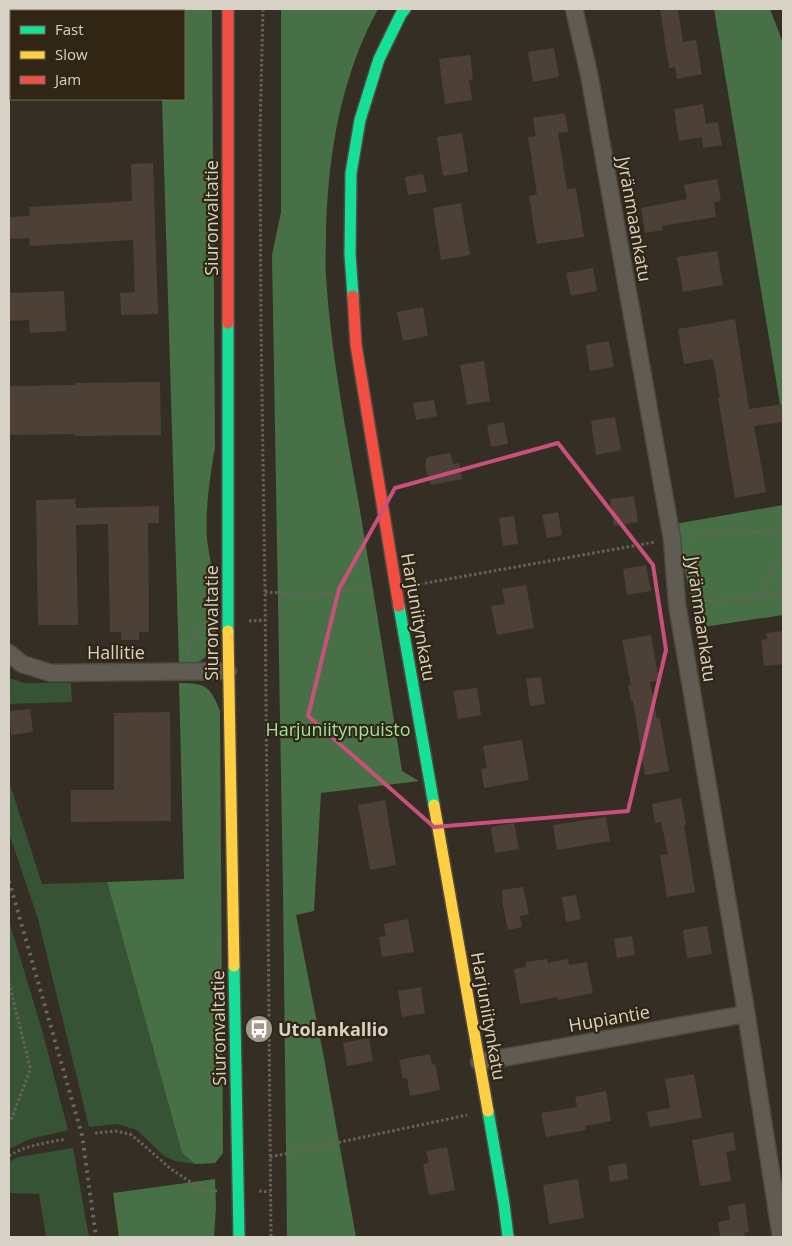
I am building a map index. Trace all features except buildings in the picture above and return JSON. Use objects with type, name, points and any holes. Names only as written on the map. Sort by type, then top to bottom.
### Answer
[{"type":"street","name":"Siuronvaltatie","points":[[228,9],[228,671],[239,1237]]},
{"type":"street","name":"Harjuniitynkatu","points":[[405,9],[379,59],[360,120],[351,173],[350,254],[356,345],[395,585],[504,1204],[508,1237]]},
{"type":"street","name":"Jyränmaankatu","points":[[574,9],[589,74],[672,539],[677,604],[746,1014],[781,1237]]},
{"type":"street","name":"Hallitie","points":[[9,653],[22,664],[51,673],[228,671]]},
{"type":"street","name":"Hupiantie","points":[[479,1062],[746,1014]]},
{"type":"path","points":[[262,9],[260,238],[271,1237]]},
{"type":"path","points":[[412,577],[414,586],[672,539],[708,534],[783,530]]},
{"type":"path","points":[[758,597],[773,569],[783,557]]},
{"type":"path","points":[[265,592],[313,595],[395,585]]},
{"type":"path","points":[[677,604],[783,593]]},
{"type":"path","points":[[9,983],[30,1067],[11,1120]]},
{"type":"path","points":[[270,1157],[487,1110]]},
{"type":"path","points":[[95,1133],[115,1132],[130,1134],[170,1169],[204,1191]]},
{"type":"path","points":[[9,1156],[30,1146],[66,1139]]},
{"type":"highlighted area","points":[[558,443],[653,565],[666,650],[628,811],[434,827],[308,716],[339,589],[395,488]]},
{"type":"green space","points":[[212,9],[215,447],[208,493],[207,539],[215,586],[217,624],[215,640],[209,653],[198,662],[191,663],[179,663],[162,100],[185,100],[185,10],[162,10]]},
{"type":"green space","name":"Harjuniitynpuisto","points":[[281,9],[378,9],[354,63],[338,120],[329,179],[326,272],[331,335],[402,771],[419,781],[321,793],[314,911],[296,915],[356,1237],[287,1237],[272,255],[281,212]]},
{"type":"green space","points":[[714,9],[770,9],[783,43],[783,422]]},
{"type":"green space","points":[[783,505],[783,615],[697,628],[675,524]]},
{"type":"green space","points":[[9,678],[25,683],[71,683],[72,702],[9,704]]},
{"type":"green space","points":[[179,683],[201,685],[206,688],[210,691],[220,711],[223,1153],[215,1163],[195,1164],[182,1153],[107,882],[184,879]]},
{"type":"green space","points":[[9,781],[42,884],[107,882],[182,1153],[195,1164],[175,1161],[164,1156],[137,1130],[117,1124],[89,1127],[38,919],[9,833]]},
{"type":"green space","points":[[9,921],[42,1030],[68,1130],[30,1139],[9,1149]]},
{"type":"green space","points":[[73,1148],[89,1237],[46,1237],[39,1194],[9,1193],[9,1162],[18,1157]]},
{"type":"green space","points":[[215,1179],[214,1237],[119,1237],[113,1193]]},
{"type":"railway","points":[[9,881],[82,1135],[96,1237]]},
{"type":"traffic: fast","points":[[353,296],[350,254],[351,173],[360,120],[379,59],[405,9]]},
{"type":"traffic: fast","points":[[228,323],[228,631]]},
{"type":"traffic: fast","points":[[399,606],[434,805]]},
{"type":"traffic: fast","points":[[234,966],[239,1237]]},
{"type":"traffic: fast","points":[[488,1111],[508,1237]]},
{"type":"traffic: slow","points":[[228,631],[234,966]]},
{"type":"traffic: slow","points":[[434,805],[488,1111]]},
{"type":"traffic: jam","points":[[228,9],[228,323]]},
{"type":"traffic: jam","points":[[353,296],[356,345],[399,606]]},
{"type":"place","name":"Utolankallio","points":[[259,1029]]}]
